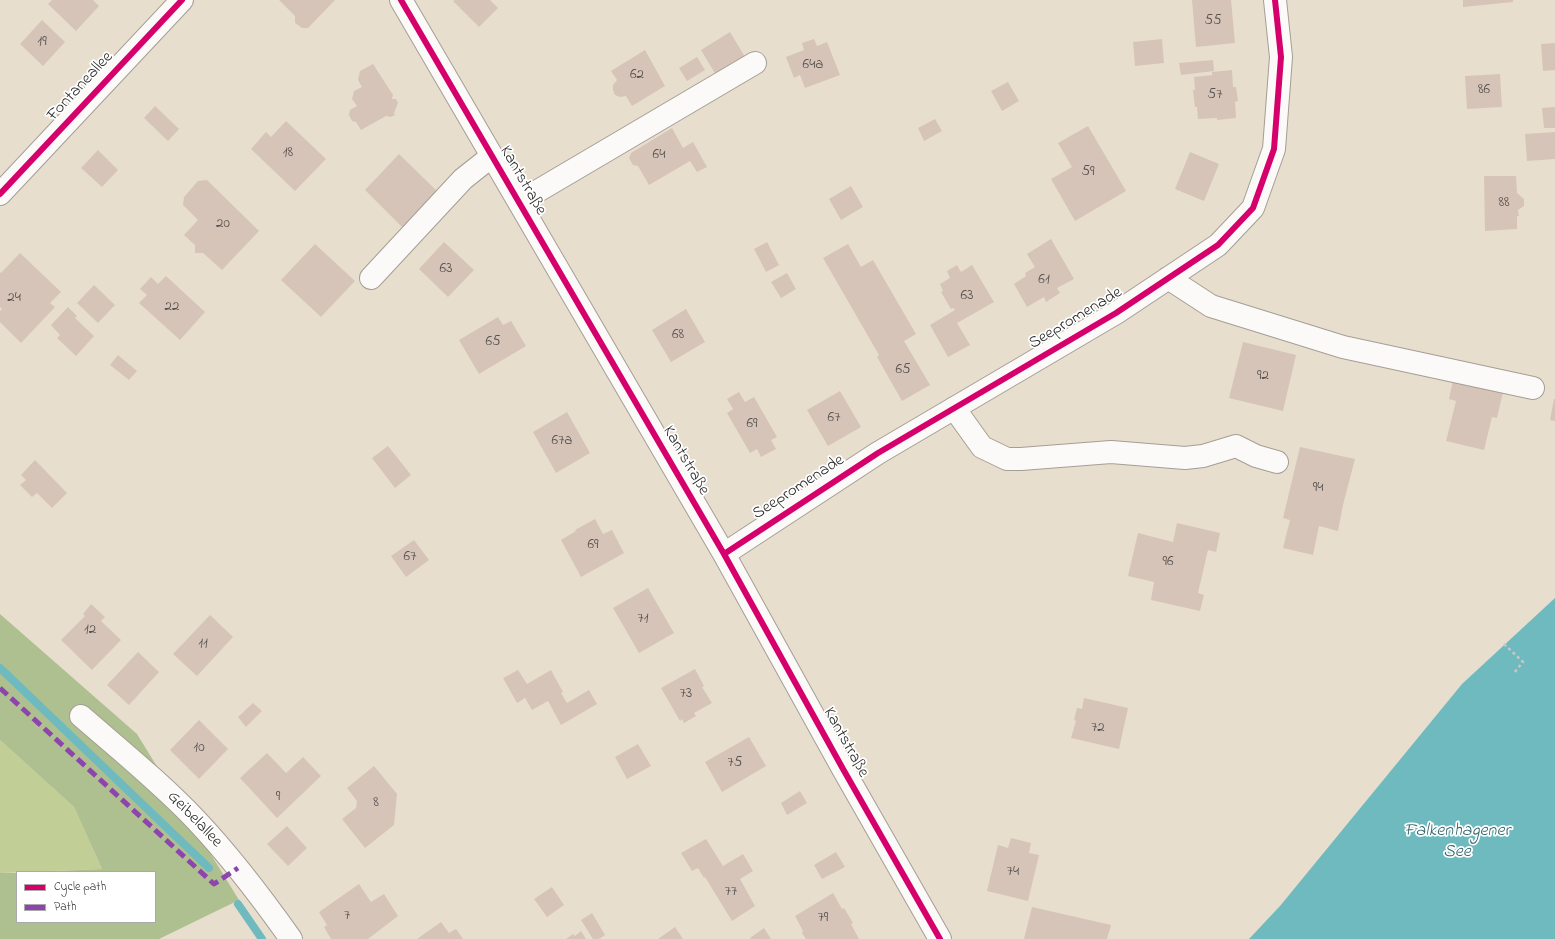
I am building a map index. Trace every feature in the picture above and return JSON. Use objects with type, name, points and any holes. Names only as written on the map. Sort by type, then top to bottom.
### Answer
[{"type":"street","name":"Fontaneallee","points":[[0,194],[182,0]]},
{"type":"street","name":"Kantstraße","points":[[401,0],[724,554],[843,769],[940,939]]},
{"type":"street","name":"Seepromenade","points":[[724,554],[878,453],[1116,313],[1218,245],[1253,208],[1274,149],[1281,57],[1275,0]]},
{"type":"street","points":[[519,202],[755,63]]},
{"type":"street","points":[[371,278],[463,179],[492,156]]},
{"type":"street","points":[[1168,278],[1211,306],[1344,347],[1533,388]]},
{"type":"street","points":[[954,408],[982,447],[1007,459],[1111,452],[1185,458],[1203,456],[1236,446],[1243,448],[1256,456],[1277,462]]},
{"type":"street","name":"Geibelallee","points":[[81,716],[142,769],[196,820],[238,868],[291,939]]},
{"type":"path","points":[[1504,644],[1523,662],[1513,674]]},
{"type":"green space","points":[[0,614],[137,734],[239,900],[159,939],[0,939],[0,873],[16,873],[16,923],[156,923],[156,871],[56,871],[102,869],[74,807],[0,740]]},
{"type":"green space","points":[[0,740],[74,807],[102,869],[16,871],[16,872],[0,873]]},
{"type":"water","name":"Falkenhagener See","points":[[1555,598],[1555,939],[1249,939],[1280,906],[1462,684]]},
{"type":"building","points":[[52,0],[93,0],[99,6],[76,31],[48,4]]},
{"type":"building","points":[[279,0],[335,0],[308,28],[302,28],[295,23],[295,16]]},
{"type":"building","points":[[490,0],[498,8],[479,27],[453,1]]},
{"type":"building","points":[[1192,0],[1231,0],[1235,43],[1196,47]]},
{"type":"building","points":[[1463,0],[1513,0],[1513,2],[1463,7]]},
{"type":"building","points":[[42,20],[65,42],[43,66],[20,44]]},
{"type":"building","points":[[730,32],[745,57],[716,75],[701,50]]},
{"type":"building","points":[[814,39],[817,46],[827,42],[840,75],[805,88],[800,75],[794,78],[786,57],[804,50],[802,43]]},
{"type":"building","points":[[1162,39],[1164,63],[1135,66],[1133,42]]},
{"type":"building","points":[[1555,43],[1555,70],[1543,71],[1541,44]]},
{"type":"building","points":[[645,50],[665,86],[632,106],[626,96],[620,97],[615,95],[613,85],[617,80],[611,71]]},
{"type":"building","points":[[697,57],[705,70],[687,81],[679,68]]},
{"type":"building","points":[[1213,60],[1214,71],[1181,75],[1179,63]]},
{"type":"building","points":[[373,64],[393,95],[392,99],[396,99],[398,103],[394,113],[395,115],[391,117],[386,116],[361,130],[356,122],[352,121],[349,115],[350,110],[357,106],[352,99],[354,91],[362,87],[358,80],[360,71]]},
{"type":"building","points":[[1232,70],[1233,87],[1236,87],[1238,101],[1235,102],[1236,118],[1217,120],[1217,118],[1198,119],[1193,90],[1195,90],[1194,77],[1212,75],[1212,72]]},
{"type":"building","points":[[1500,74],[1502,107],[1467,109],[1465,76]]},
{"type":"building","points":[[1008,82],[1019,101],[1002,111],[991,91]]},
{"type":"building","points":[[155,106],[179,129],[168,141],[144,118]]},
{"type":"building","points":[[1555,107],[1555,128],[1544,128],[1542,108]]},
{"type":"building","points":[[935,119],[942,131],[924,141],[918,128]]},
{"type":"building","points":[[286,121],[326,159],[295,191],[251,149],[266,132],[271,137]]},
{"type":"building","points":[[1088,126],[1126,191],[1075,221],[1051,179],[1072,167],[1058,143]]},
{"type":"building","points":[[672,128],[683,148],[693,142],[707,167],[697,172],[690,161],[649,185],[638,166],[633,165],[629,158],[631,153]]},
{"type":"building","points":[[1555,132],[1555,159],[1527,161],[1525,134]]},
{"type":"building","points":[[98,150],[118,170],[102,187],[81,168]]},
{"type":"building","points":[[1190,152],[1219,164],[1204,201],[1175,189]]},
{"type":"building","points":[[399,154],[438,192],[403,228],[365,190]]},
{"type":"building","points":[[1484,176],[1516,176],[1517,193],[1524,199],[1524,206],[1518,210],[1519,216],[1517,216],[1517,229],[1485,231]]},
{"type":"building","points":[[207,180],[259,231],[222,270],[203,253],[195,253],[195,245],[184,235],[198,220],[183,205],[184,197],[198,181]]},
{"type":"building","points":[[851,186],[863,207],[841,220],[829,199]]},
{"type":"building","points":[[1051,239],[1074,279],[1057,288],[1060,293],[1046,302],[1044,297],[1027,307],[1014,284],[1026,276],[1025,273],[1035,267],[1027,254]]},
{"type":"building","points":[[444,242],[474,270],[448,297],[419,269]]},
{"type":"building","points":[[767,242],[779,265],[766,272],[754,249]]},
{"type":"building","points":[[315,244],[355,281],[321,317],[281,280]]},
{"type":"building","points":[[848,244],[861,267],[873,260],[916,334],[904,341],[930,385],[902,401],[877,357],[879,355],[823,258]]},
{"type":"building","points":[[20,253],[61,292],[50,303],[55,307],[21,343],[0,322],[0,311],[2,309],[0,307],[0,272],[1,273]]},
{"type":"building","points":[[957,265],[961,272],[972,265],[994,302],[957,323],[970,345],[948,357],[930,325],[955,310],[953,308],[951,309],[941,292],[943,291],[940,284],[950,278],[947,271]]},
{"type":"building","points":[[787,273],[796,289],[781,298],[771,282]]},
{"type":"building","points":[[166,276],[205,312],[180,340],[139,303],[147,295],[140,289],[151,277],[158,284]]},
{"type":"building","points":[[94,285],[115,305],[98,323],[77,303]]},
{"type":"building","points":[[68,307],[77,316],[75,318],[94,336],[76,356],[57,338],[60,335],[51,325]]},
{"type":"building","points":[[686,309],[705,342],[671,362],[652,330]]},
{"type":"building","points":[[498,317],[503,325],[511,321],[526,346],[479,374],[459,340]]},
{"type":"building","points":[[1243,342],[1296,355],[1283,411],[1229,398]]},
{"type":"building","points":[[118,355],[137,371],[129,380],[110,365]]},
{"type":"building","points":[[1453,380],[1503,392],[1497,418],[1492,417],[1484,450],[1446,441],[1456,401],[1449,399]]},
{"type":"building","points":[[840,391],[861,427],[828,446],[807,410]]},
{"type":"building","points":[[739,392],[745,402],[754,397],[777,437],[771,440],[776,449],[761,457],[757,449],[750,453],[727,413],[733,409],[727,399]]},
{"type":"building","points":[[1555,399],[1555,421],[1550,420]]},
{"type":"building","points":[[567,412],[590,453],[556,473],[533,432]]},
{"type":"building","points":[[388,446],[411,475],[395,488],[372,458]]},
{"type":"building","points":[[1300,447],[1355,459],[1338,531],[1319,526],[1313,555],[1283,548],[1290,520],[1283,518]]},
{"type":"building","points":[[35,460],[67,493],[52,508],[37,493],[32,497],[20,485],[26,480],[21,475]]},
{"type":"building","points":[[595,519],[603,534],[612,530],[624,553],[581,577],[561,540]]},
{"type":"building","points":[[1177,523],[1220,533],[1216,552],[1208,550],[1198,593],[1204,595],[1200,611],[1151,600],[1154,582],[1128,576],[1138,533],[1173,542]]},
{"type":"building","points":[[414,540],[429,560],[406,577],[391,556]]},
{"type":"building","points":[[648,588],[674,633],[639,653],[613,608]]},
{"type":"building","points":[[91,604],[105,617],[101,621],[121,640],[92,670],[61,640],[85,616],[83,614]]},
{"type":"building","points":[[210,615],[233,637],[197,676],[173,654]]},
{"type":"building","points":[[138,652],[159,672],[129,705],[107,685]]},
{"type":"building","points":[[695,669],[704,686],[702,687],[712,703],[694,713],[696,716],[684,723],[682,719],[680,721],[661,688]]},
{"type":"building","points":[[518,670],[527,684],[551,670],[567,703],[589,690],[597,704],[561,725],[548,701],[532,710],[525,698],[517,703],[503,678]]},
{"type":"building","points":[[1084,698],[1128,708],[1119,749],[1071,738],[1076,721],[1074,720],[1077,708],[1082,709]]},
{"type":"building","points":[[253,703],[262,711],[246,727],[238,717]]},
{"type":"building","points":[[199,720],[228,749],[199,779],[170,750]]},
{"type":"building","points":[[749,737],[766,766],[722,792],[705,762]]},
{"type":"building","points":[[638,744],[651,766],[627,779],[615,757]]},
{"type":"building","points":[[267,753],[286,773],[303,757],[321,776],[277,818],[240,778]]},
{"type":"building","points":[[374,766],[397,794],[394,825],[365,848],[342,819],[356,808],[357,801],[347,788]]},
{"type":"building","points":[[800,791],[807,803],[787,815],[781,803]]},
{"type":"building","points":[[287,826],[307,848],[288,866],[267,844]]},
{"type":"building","points":[[1011,838],[1031,843],[1029,853],[1039,855],[1028,901],[987,891],[998,845],[1008,848]]},
{"type":"building","points":[[706,839],[723,866],[743,854],[753,871],[740,879],[755,906],[732,921],[705,877],[704,878],[698,868],[692,871],[681,853]]},
{"type":"building","points":[[836,852],[845,867],[822,879],[814,865]]},
{"type":"building","points":[[359,884],[371,902],[384,894],[398,916],[368,939],[331,939],[324,927],[327,925],[319,912]]},
{"type":"building","points":[[552,887],[564,905],[547,917],[534,899]]},
{"type":"building","points":[[833,893],[842,909],[844,908],[853,923],[851,924],[859,939],[806,939],[795,916]]},
{"type":"building","points":[[1032,907],[1111,925],[1107,939],[1024,939]]},
{"type":"building","points":[[592,913],[605,935],[599,939],[593,939],[581,920]]},
{"type":"building","points":[[441,922],[449,933],[456,929],[463,939],[417,939]]},
{"type":"building","points":[[675,927],[683,939],[658,939]]},
{"type":"building","points":[[764,928],[771,939],[750,938]]},
{"type":"building","points":[[581,931],[586,939],[566,939],[573,934],[575,936]]},
{"type":"waterway","points":[[0,668],[209,868]]},
{"type":"waterway","points":[[238,904],[262,939]]},
{"type":"marked path","points":[[0,688],[214,884],[238,868]]},
{"type":"cycle path","points":[[0,194],[182,0]]},
{"type":"cycle path","points":[[401,0],[724,554],[843,769],[940,939]]},
{"type":"cycle path","points":[[724,554],[878,453],[1116,313],[1218,245],[1253,208],[1274,149],[1281,57],[1275,0]]}]
